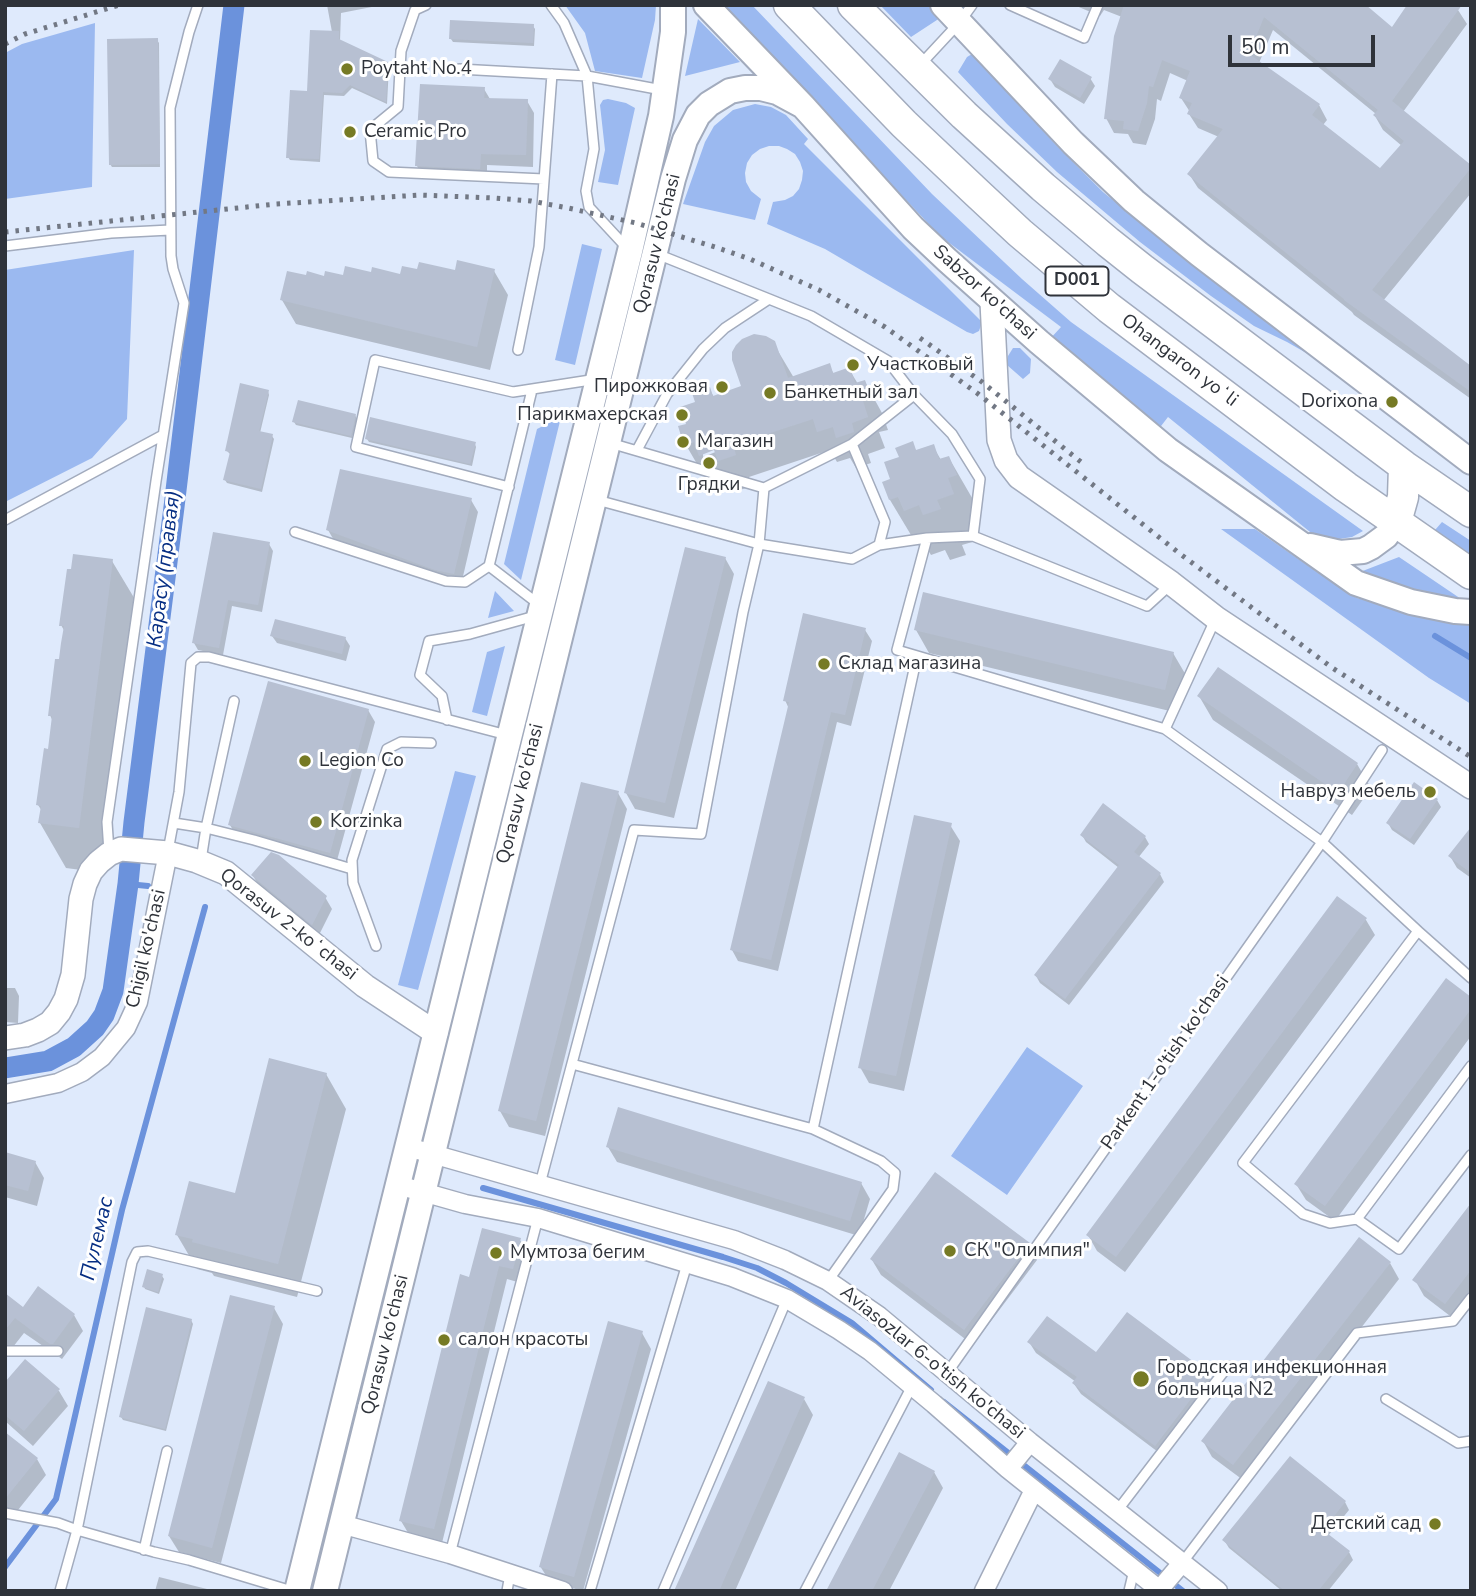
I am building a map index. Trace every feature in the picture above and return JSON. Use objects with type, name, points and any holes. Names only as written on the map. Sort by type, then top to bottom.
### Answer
[{"type":"highway","name":"Ohangaron yoʻli","points":[[789,5],[904,124],[1029,240],[1109,308],[1335,479],[1471,574]]},
{"type":"highway","name":"D001","points":[[853,5],[1002,149],[1108,242],[1404,466],[1471,512]]},
{"type":"highway","points":[[1396,522],[1403,497],[1404,466]]},
{"type":"main road","name":"Qorasuv ko'chasi","points":[[298,1591],[656,142],[673,32],[673,5]]},
{"type":"main road","name":"Sabzor ko'chasi","points":[[706,5],[914,228],[992,302],[1168,450],[1356,583],[1411,602],[1471,612]]},
{"type":"main road","points":[[958,11],[1073,143],[1134,201],[1182,241],[1471,462]]},
{"type":"main road","name":"Qorasuv ko'chasi","points":[[325,1591],[673,179],[685,140],[703,109],[722,95],[745,88],[777,92],[803,106]]},
{"type":"main road","points":[[1296,542],[1340,553],[1354,553],[1379,542],[1396,522]]},
{"type":"street","points":[[992,302],[999,440],[1006,460],[1019,477],[1171,583],[1216,618],[1471,787]]},
{"type":"street","points":[[5,1038],[38,1030],[50,1023],[59,1012],[73,975],[82,892],[91,871],[115,851]]},
{"type":"street","name":"Qorasuv 2-koʻchasi","points":[[115,851],[159,852],[200,862],[226,873],[365,986],[436,1033]]},
{"type":"street","name":"Chigil ko'chasi","points":[[5,1094],[58,1083],[82,1072],[102,1057],[126,1028],[138,1002],[159,852]]},
{"type":"street","name":"Aviasozlar 6-o'tish ko'chasi","points":[[408,1147],[734,1240],[785,1259],[828,1281],[879,1316],[1028,1445],[1117,1511],[1168,1580]]},
{"type":"street","name":"Aviasozlar 6-o'tish ko'chasi","points":[[398,1185],[465,1204],[538,1218],[732,1277],[787,1299],[855,1340],[1134,1570],[1218,1591]]},
{"type":"street","points":[[1010,1467],[1028,1445]]},
{"type":"street","points":[[984,1591],[1034,1490]]},
{"type":"street","points":[[341,1524],[450,1554],[508,1582],[563,1591]]},
{"type":"lane","points":[[115,851],[107,822],[184,303],[171,256],[170,108],[198,5]]},
{"type":"lane","points":[[426,5],[415,10],[401,51],[398,107],[370,130],[373,161],[389,172],[544,179]]},
{"type":"lane","points":[[551,5],[564,23],[587,76],[594,149],[586,191],[589,207],[630,250]]},
{"type":"lane","points":[[1010,5],[1084,38],[1098,5]]},
{"type":"lane","points":[[917,68],[958,11]]},
{"type":"lane","points":[[459,69],[587,76],[665,91]]},
{"type":"lane","points":[[518,350],[540,247],[552,74]]},
{"type":"lane","points":[[5,246],[111,233],[170,230]]},
{"type":"lane","points":[[655,254],[811,316],[887,361],[914,395],[951,434],[980,479],[973,536]]},
{"type":"lane","points":[[637,450],[667,394],[703,349],[724,328],[769,299]]},
{"type":"lane","points":[[509,487],[356,447],[375,360],[513,392],[599,379]]},
{"type":"lane","points":[[295,532],[446,581],[465,582],[489,566],[532,390]]},
{"type":"lane","points":[[608,442],[764,488],[852,444],[914,395]]},
{"type":"lane","points":[[5,520],[163,435]]},
{"type":"lane","points":[[852,444],[885,522],[879,545]]},
{"type":"lane","points":[[540,1184],[634,830],[701,834],[743,612],[759,544],[764,488]]},
{"type":"lane","points":[[594,499],[759,544],[852,559],[879,545],[927,538],[973,536],[1147,606],[1171,583]]},
{"type":"lane","points":[[927,538],[897,650],[1165,729],[1322,842],[1471,978]]},
{"type":"lane","points":[[489,566],[541,610]]},
{"type":"lane","points":[[447,720],[442,696],[420,675],[429,642],[470,634],[541,610]]},
{"type":"lane","points":[[1165,729],[1216,618]]},
{"type":"lane","points":[[813,1129],[918,656]]},
{"type":"lane","points":[[159,852],[174,822],[191,663],[198,657],[209,657],[510,736]]},
{"type":"lane","points":[[200,862],[234,701]]},
{"type":"lane","points":[[376,946],[353,883],[352,860],[387,749],[401,742],[431,743]]},
{"type":"lane","name":"Parkent 1-o'tish ko'chasi","points":[[947,1373],[1322,842],[1382,750]]},
{"type":"lane","points":[[174,822],[254,840],[352,869]]},
{"type":"lane","points":[[1418,931],[1243,1163],[1303,1214],[1331,1223],[1357,1219],[1399,1249],[1471,1155]]},
{"type":"lane","points":[[572,1064],[813,1129],[881,1161],[895,1173],[893,1189],[828,1281]]},
{"type":"lane","points":[[1357,1219],[1471,1066]]},
{"type":"lane","points":[[450,1554],[538,1218]]},
{"type":"lane","points":[[60,1591],[77,1530],[132,1262],[137,1252],[148,1251],[317,1291]]},
{"type":"lane","points":[[590,1591],[687,1264]]},
{"type":"lane","points":[[1168,1580],[1357,1333],[1452,1321],[1471,1298]]},
{"type":"lane","points":[[663,1591],[787,1299]]},
{"type":"lane","points":[[5,1351],[58,1351]]},
{"type":"lane","points":[[1117,1511],[1228,1366]]},
{"type":"lane","points":[[805,1591],[912,1386]]},
{"type":"lane","points":[[1386,1399],[1458,1443],[1471,1441]]},
{"type":"lane","points":[[144,1550],[167,1451]]},
{"type":"lane","points":[[7,1516],[49,1522],[292,1591]]},
{"type":"lane","points":[[1129,1591],[1134,1570]]},
{"type":"shaded area","points":[[565,5],[656,5],[642,78],[595,71],[585,33]]},
{"type":"shaded area","points":[[722,5],[752,5],[932,194],[1071,322],[1363,531],[1352,537],[1339,539],[1315,536],[1168,417],[1158,430],[1049,340],[1061,327],[940,236]]},
{"type":"shaded area","points":[[880,5],[928,5],[940,18],[911,37]]},
{"type":"shaded area","points":[[698,19],[740,62],[685,76]]},
{"type":"shaded area","points":[[95,23],[92,187],[5,199],[5,53],[22,44]]},
{"type":"shaded area","points":[[972,54],[1103,192],[1315,358],[1254,326],[1211,296],[1140,242],[1057,172],[958,72],[967,57]]},
{"type":"shaded area","points":[[608,99],[635,108],[618,185],[598,182],[605,150],[600,105],[603,100]]},
{"type":"shaded area","points":[[755,104],[771,107],[786,115],[808,139],[804,144],[980,320],[979,331],[973,334],[967,332],[825,249],[767,224],[773,202],[793,196],[802,180],[800,162],[795,154],[787,149],[769,146],[760,149],[747,163],[746,182],[751,191],[761,199],[755,220],[683,204],[705,142],[714,126],[733,110]]},
{"type":"shaded area","points":[[582,244],[602,249],[575,365],[555,360]]},
{"type":"shaded area","points":[[134,250],[127,419],[92,458],[5,502],[5,270]]},
{"type":"shaded area","points":[[1013,348],[1020,348],[1031,359],[1030,373],[1023,379],[1007,365]]},
{"type":"shaded area","points":[[561,417],[521,580],[504,564],[537,429]]},
{"type":"shaded area","points":[[1442,522],[1471,541],[1471,555],[1435,530]]},
{"type":"shaded area","points":[[1221,529],[1255,529],[1357,598],[1471,623],[1471,704],[1429,678]]},
{"type":"shaded area","points":[[1399,557],[1470,605],[1413,593],[1360,572]]},
{"type":"shaded area","points":[[495,591],[514,611],[488,618]]},
{"type":"shaded area","points":[[505,646],[487,716],[472,712],[487,652]]},
{"type":"shaded area","points":[[455,771],[476,776],[418,990],[398,985]]},
{"type":"shaded area","points":[[1027,1047],[1083,1086],[1007,1195],[951,1156]]},
{"type":"building","points":[[1124,5],[1366,5],[1392,27],[1407,5],[1462,5],[1392,101],[1471,165],[1471,168],[1372,290],[1471,366],[1471,392],[1344,300],[1187,174],[1223,129],[1187,114],[1192,103],[1179,98],[1190,71],[1162,60],[1153,87],[1149,86],[1138,131],[1123,129],[1124,121],[1104,119],[1114,36]],"holes":[[[1264,17],[1378,110],[1373,115],[1404,141],[1380,168],[1312,115],[1320,104],[1249,54]]]},
{"type":"building","points":[[450,20],[534,24],[533,43],[449,39]]},
{"type":"building","points":[[310,30],[339,31],[339,39],[388,62],[386,102],[350,85],[342,93],[323,92],[319,159],[286,158],[290,90],[307,91]]},
{"type":"building","points":[[158,38],[160,164],[109,165],[107,39]]},
{"type":"building","points":[[1060,59],[1092,77],[1080,98],[1048,79]]},
{"type":"building","points":[[420,84],[485,87],[484,98],[528,99],[526,155],[481,154],[480,169],[415,166]]},
{"type":"building","points":[[457,260],[495,269],[477,347],[280,300],[287,271],[306,275],[307,271],[324,276],[325,271],[343,275],[345,266],[371,272],[372,267],[400,274],[402,266],[417,269],[419,262],[455,270]]},
{"type":"building","points":[[754,334],[775,341],[788,378],[830,363],[833,373],[850,367],[855,383],[865,380],[872,399],[863,401],[868,417],[852,423],[854,432],[836,438],[833,427],[817,432],[813,419],[733,445],[736,455],[718,461],[714,450],[699,456],[694,442],[684,446],[678,426],[686,424],[680,407],[695,402],[692,393],[710,387],[713,396],[741,386],[732,352],[742,339]]},
{"type":"building","points":[[240,383],[269,390],[259,431],[273,434],[261,489],[223,480],[230,452],[225,451]]},
{"type":"building","points":[[298,400],[356,414],[351,436],[292,422]]},
{"type":"building","points":[[370,417],[476,442],[470,464],[365,439]]},
{"type":"building","points":[[913,441],[916,450],[934,444],[939,459],[949,456],[957,475],[948,478],[954,494],[937,500],[941,509],[923,515],[919,505],[904,511],[898,497],[889,500],[882,482],[890,479],[884,462],[899,457],[895,448]]},
{"type":"building","points":[[340,469],[472,498],[454,574],[435,570],[326,530]]},
{"type":"building","points":[[213,532],[270,542],[258,605],[228,600],[219,648],[192,643]]},
{"type":"building","points":[[685,547],[726,557],[665,803],[624,793]]},
{"type":"building","points":[[73,554],[113,559],[79,828],[38,823],[41,806],[36,805],[44,748],[48,749],[52,716],[48,716],[55,659],[59,659],[64,626],[59,626],[67,569],[71,569]]},
{"type":"building","points":[[923,592],[1174,652],[1165,690],[914,630]]},
{"type":"building","points":[[803,613],[866,628],[845,715],[831,712],[771,960],[730,950],[789,702],[783,701]]},
{"type":"building","points":[[275,619],[346,637],[342,654],[270,636]]},
{"type":"building","points":[[1218,667],[1358,763],[1338,793],[1197,696]]},
{"type":"building","points":[[268,681],[369,709],[330,853],[228,825]]},
{"type":"building","points":[[581,782],[619,791],[536,1121],[498,1111]]},
{"type":"building","points":[[1414,782],[1438,799],[1410,839],[1386,823]]},
{"type":"building","points":[[1103,803],[1146,836],[1134,852],[1161,873],[1065,999],[1034,975],[1119,865],[1080,835]]},
{"type":"building","points":[[914,815],[952,823],[896,1076],[858,1068]]},
{"type":"building","points":[[1471,827],[1471,873],[1448,856]]},
{"type":"building","points":[[271,852],[279,855],[327,896],[312,925],[251,875]]},
{"type":"building","points":[[1337,896],[1367,918],[1116,1257],[1086,1235]]},
{"type":"building","points":[[1446,978],[1471,997],[1471,1009],[1325,1206],[1294,1184]]},
{"type":"building","points":[[269,1058],[327,1073],[278,1264],[192,1242],[193,1239],[175,1235],[189,1181],[235,1193]]},
{"type":"building","points":[[618,1107],[862,1182],[850,1221],[606,1147]]},
{"type":"building","points":[[5,1152],[36,1161],[28,1191],[5,1185]]},
{"type":"building","name":"СК \"Олимпия\"","points":[[935,1172],[1030,1243],[964,1330],[870,1259]]},
{"type":"building","points":[[1471,1203],[1471,1270],[1445,1304],[1412,1280]]},
{"type":"building","points":[[482,1228],[521,1238],[513,1269],[499,1266],[434,1529],[399,1521],[460,1274],[469,1277]]},
{"type":"building","points":[[1359,1237],[1391,1262],[1233,1465],[1201,1441]]},
{"type":"building","points":[[147,1269],[163,1274],[158,1292],[142,1287]]},
{"type":"building","points":[[38,1286],[75,1314],[53,1344],[15,1318],[5,1330],[5,1293],[23,1307]]},
{"type":"building","points":[[230,1295],[275,1306],[212,1548],[168,1536]]},
{"type":"building","points":[[146,1307],[192,1319],[165,1429],[119,1417]]},
{"type":"building","name":"Городская инфекционная больница N2","points":[[1127,1312],[1210,1374],[1155,1446],[1072,1383],[1077,1377],[1027,1342],[1047,1316],[1096,1352]]},
{"type":"building","points":[[608,1321],[643,1331],[574,1577],[539,1567]]},
{"type":"building","points":[[25,1359],[60,1389],[24,1431],[5,1415],[5,1382]]},
{"type":"building","points":[[768,1381],[805,1397],[719,1591],[674,1591]]},
{"type":"building","points":[[5,1432],[38,1458],[5,1499]]},
{"type":"building","points":[[899,1452],[935,1471],[872,1591],[826,1591]]},
{"type":"building","points":[[1290,1456],[1346,1501],[1323,1530],[1350,1551],[1318,1591],[1285,1591],[1222,1540]]},
{"type":"waterway","name":"Карасу (правая)","points":[[5,1068],[48,1061],[74,1047],[95,1028],[104,1015],[113,991],[234,5]]},
{"type":"waterway","points":[[1435,636],[1471,658]]},
{"type":"waterway","name":"Пулемас","points":[[128,884],[148,886]]},
{"type":"waterway","name":"Пулемас","points":[[5,1567],[56,1499],[122,1210],[205,907]]},
{"type":"waterway","points":[[483,1188],[757,1268],[852,1323],[931,1390]]},
{"type":"waterway","points":[[944,1402],[1183,1591]]},
{"type":"railway","points":[[5,44],[25,34],[119,5]]},
{"type":"railway","points":[[5,232],[276,204],[420,195],[531,201],[568,208],[636,223],[750,259],[819,290],[885,327],[977,393],[1179,553],[1331,667],[1471,757]]},
{"type":"railway","points":[[920,338],[982,382],[1086,466]]},
{"type":"place","name":"Poytaht No.4","points":[[347,69]]},
{"type":"place","name":"Ceramic Pro","points":[[350,132]]},
{"type":"place","name":"Участковый","points":[[853,365]]},
{"type":"place","name":"Пирожковая","points":[[722,387]]},
{"type":"place","name":"Банкетный зал","points":[[770,393]]},
{"type":"place","name":"Dorixona","points":[[1392,402]]},
{"type":"place","name":"Парикмахерская","points":[[682,415]]},
{"type":"place","name":"Магазин","points":[[683,442]]},
{"type":"place","name":"Грядки","points":[[709,463]]},
{"type":"place","name":"Склад магазина","points":[[824,664]]},
{"type":"place","name":"Legion Co","points":[[305,761]]},
{"type":"place","name":"Навруз мебель","points":[[1430,792]]},
{"type":"place","name":"Korzinka","points":[[316,822]]},
{"type":"place","name":"СК \"Олимпия\"","points":[[950,1251]]},
{"type":"place","name":"Мумтоза бегим","points":[[496,1253]]},
{"type":"place","name":"салон красоты","points":[[444,1340]]},
{"type":"place","name":"Городская инфекционная больница N2","points":[[1141,1379]]},
{"type":"place","name":"Детский сад","points":[[1435,1524]]}]
